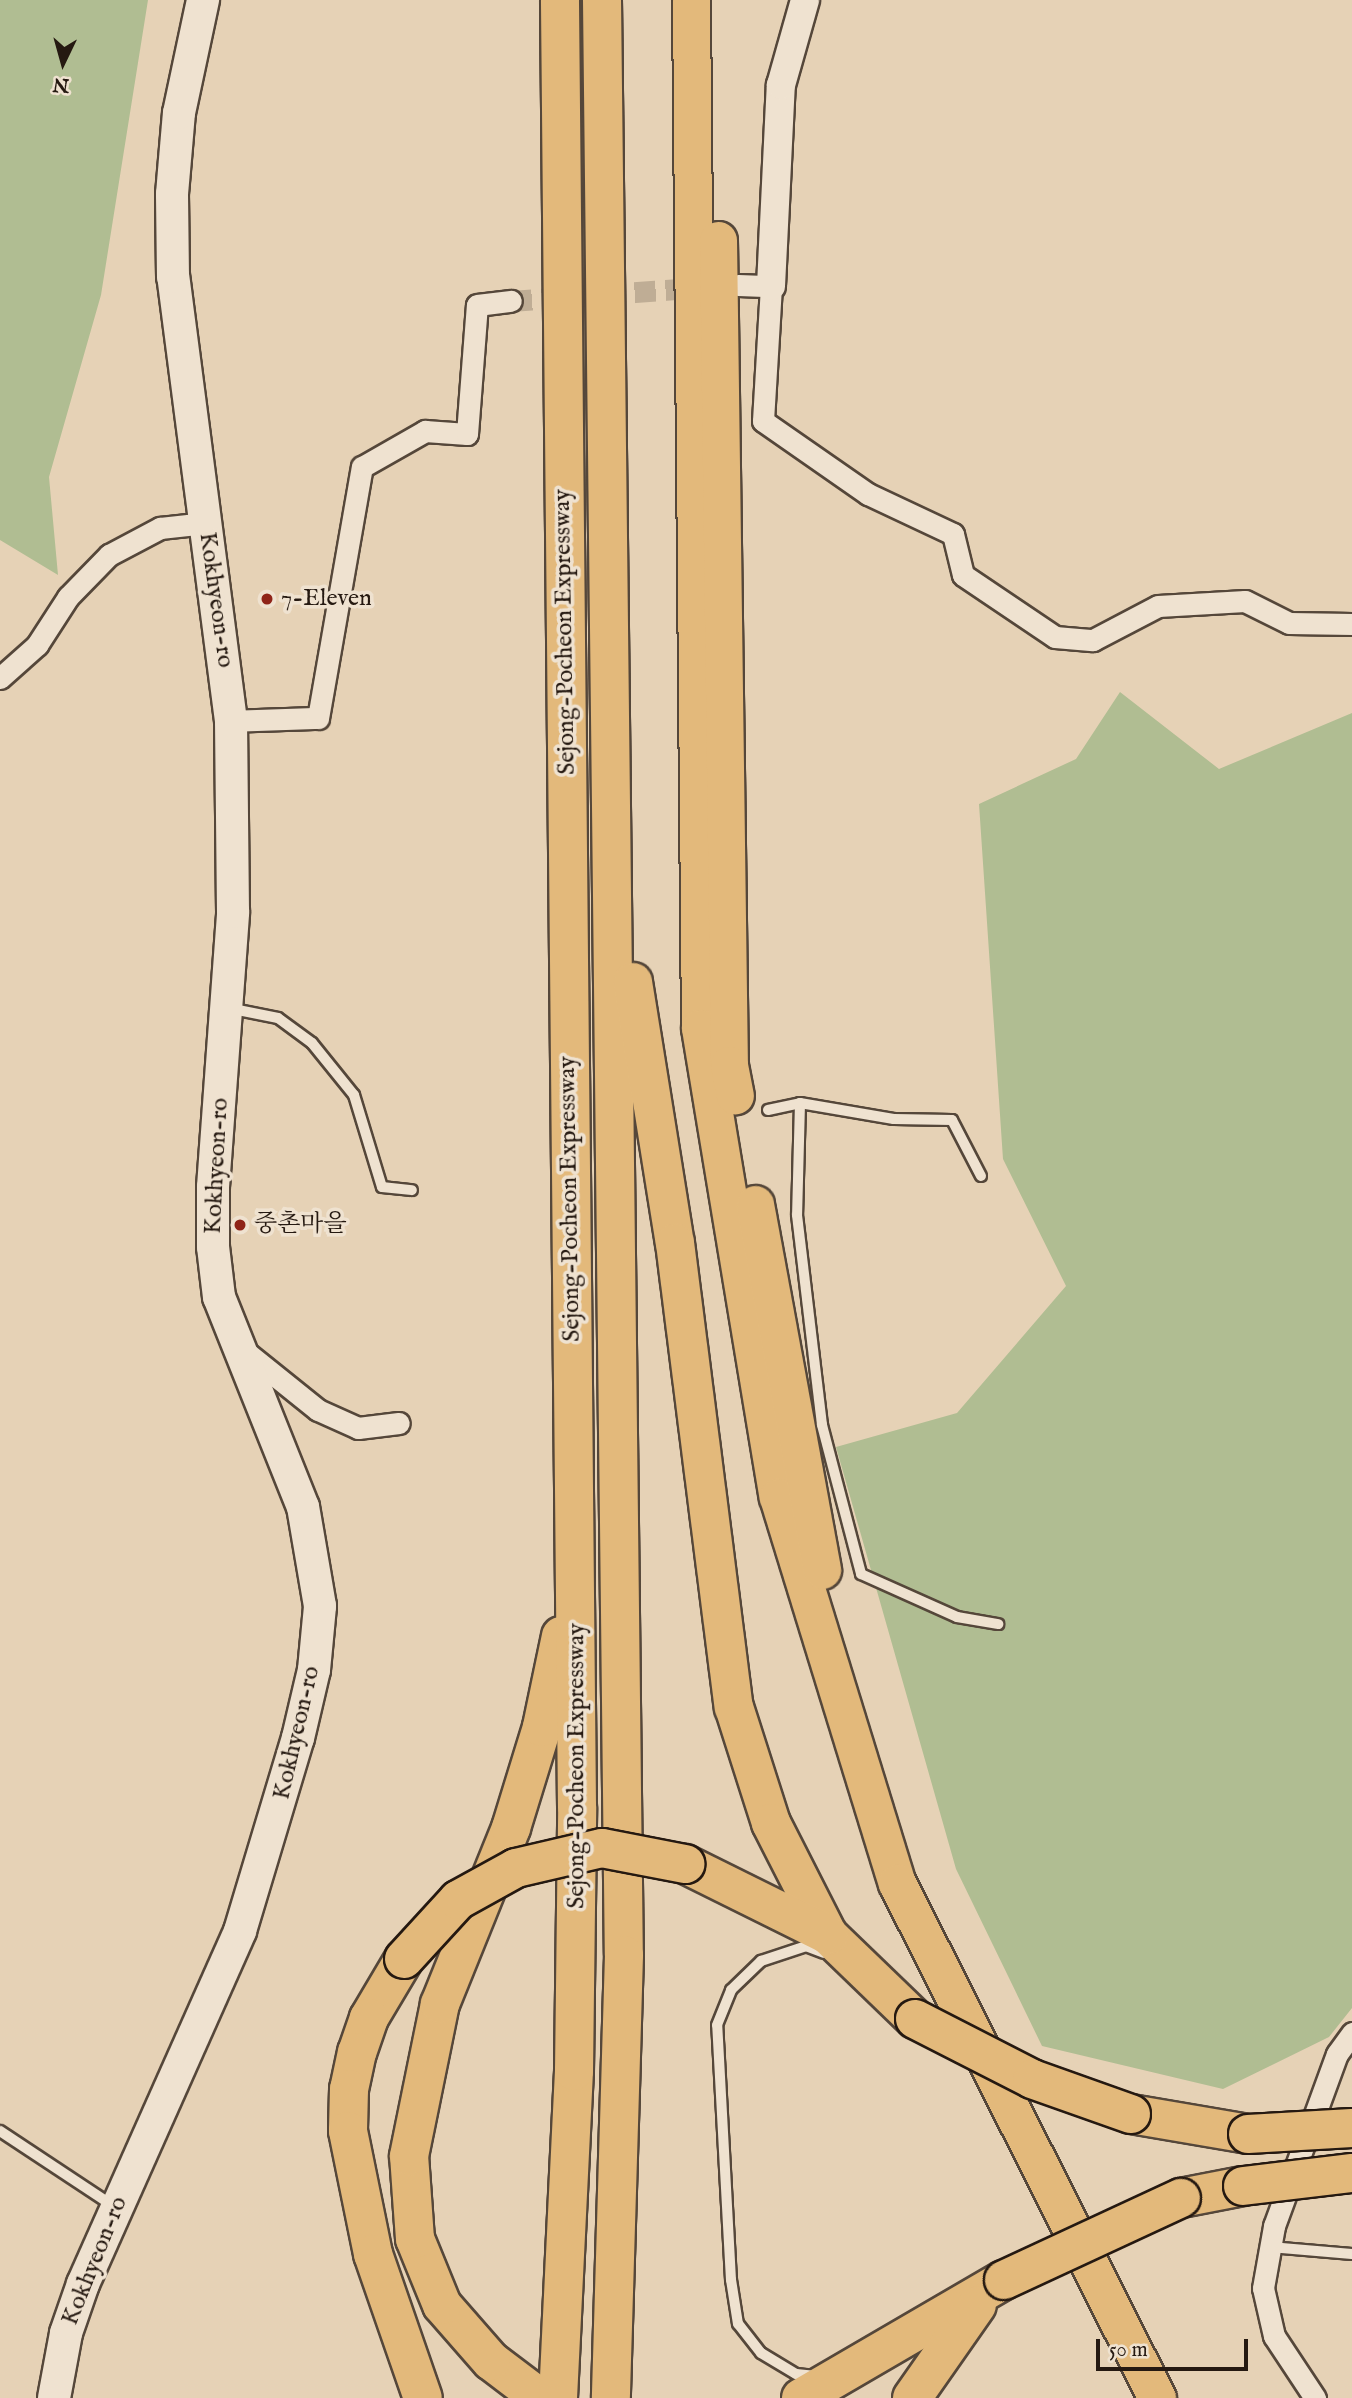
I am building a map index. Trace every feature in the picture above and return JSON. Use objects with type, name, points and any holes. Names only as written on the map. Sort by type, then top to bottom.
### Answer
[{"type":"highway","name":"Sejong-Pocheon Expressway","points":[[558,2398],[576,1965],[560,0]]},
{"type":"highway","name":"Sejong-Pocheon Expressway","points":[[602,0],[625,1955],[611,2398]]},
{"type":"highway","points":[[691,0],[700,1028],[778,1497],[897,1883],[1157,2398]]},
{"type":"highway","points":[[715,0],[729,1065],[827,1597],[914,1867],[1178,2398]]},
{"type":"highway","points":[[612,854],[675,1243],[734,1707],[771,1824],[828,1935],[915,2019],[1032,2079],[1131,2114],[1248,2134],[1352,2128]]},
{"type":"highway","points":[[540,2398],[491,2361],[442,2305],[415,2239],[409,2156],[440,2004],[510,1828],[542,1727],[562,1632],[574,1467]]},
{"type":"highway","points":[[423,2398],[373,2254],[348,2131],[349,2089],[357,2052],[369,2018],[404,1959],[458,1900],[516,1868],[602,1848],[685,1864],[828,1935]]},
{"type":"highway","points":[[801,2398],[997,2284],[1181,2198],[1243,2186],[1352,2174]]},
{"type":"highway","points":[[912,2398],[997,2284]]},
{"type":"main road","name":"Kokhyeon-ro","points":[[54,2398],[65,2333],[115,2207],[240,1931],[276,1823],[314,1670],[320,1606],[303,1507],[235,1343],[219,1297],[213,1247],[213,1187],[233,912],[231,721],[173,277],[172,194],[181,100],[203,0]]},
{"type":"street","points":[[805,0],[781,85],[763,421],[868,494],[953,534],[963,575],[1055,637],[1093,640],[1158,606],[1245,601],[1289,623],[1352,624]]},
{"type":"street","points":[[738,285],[771,286]]},
{"type":"street","points":[[231,721],[318,718],[362,467],[425,431],[467,433],[477,305],[511,301]]},
{"type":"street","points":[[0,678],[37,645],[68,597],[109,555],[160,528],[206,523]]},
{"type":"street","points":[[235,1343],[318,1410],[358,1428],[399,1423]]},
{"type":"street","points":[[1315,2398],[1274,2336],[1263,2288],[1270,2247],[1337,2054],[1352,2034]]},
{"type":"lane","points":[[228,1008],[278,1018],[312,1043],[354,1095],[382,1187],[412,1190]]},
{"type":"lane","points":[[768,1110],[800,1103],[894,1119],[952,1120],[981,1176]]},
{"type":"lane","points":[[800,1103],[797,1215],[822,1425],[861,1574],[957,1617],[998,1624]]},
{"type":"lane","points":[[837,2378],[796,2374],[761,2353],[738,2324],[731,2280],[717,2025],[731,1990],[761,1961],[806,1946],[859,1966]]},
{"type":"lane","points":[[0,2131],[115,2207]]},
{"type":"lane","points":[[1270,2247],[1352,2253]]},
{"type":"green space","points":[[0,0],[148,0],[101,295],[49,477],[58,575],[0,540]]},
{"type":"green space","points":[[1120,692],[1219,769],[1352,713],[1352,2008],[1329,2037],[1223,2089],[1042,2046],[956,1869],[836,1447],[957,1413],[1066,1286],[1003,1159],[979,804],[1076,759]]},
{"type":"tunnel","points":[[511,301],[704,287]]},
{"type":"place","name":"7-Eleven","points":[[267,599]]},
{"type":"place","name":"중촌마을","points":[[240,1225]]}]
